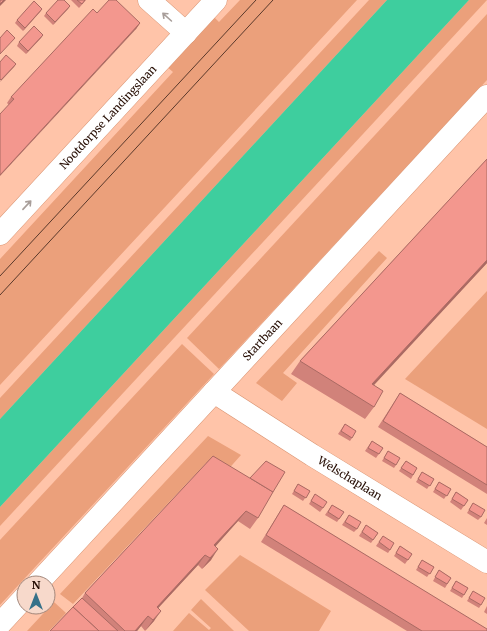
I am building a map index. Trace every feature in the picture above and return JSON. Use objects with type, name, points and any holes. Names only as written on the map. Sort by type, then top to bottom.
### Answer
[{"type":"street","points":[[148,0],[186,33]]},
{"type":"street","name":"Nootdorpse Landingslaan","points":[[0,234],[216,0]]},
{"type":"street","name":"Startbaan","points":[[45,575],[487,96]]},
{"type":"street","name":"Welschaplaan","points":[[214,392],[487,562]]},
{"type":"street","points":[[0,624],[16,607]]},
{"type":"shaded area","points":[[240,0],[357,0],[0,385],[0,259],[173,72],[166,66],[213,16],[219,22]]},
{"type":"shaded area","points":[[369,0],[387,0],[0,419],[0,398]]},
{"type":"shaded area","points":[[387,0],[469,0],[0,507],[0,419]]},
{"type":"shaded area","points":[[469,0],[487,0],[0,526],[0,507]]},
{"type":"shaded area","points":[[487,14],[487,80],[219,369],[187,338]]},
{"type":"shaded area","points":[[379,251],[387,258],[283,373],[297,383],[282,401],[256,383]]},
{"type":"shaded area","points":[[487,291],[487,429],[405,379]]},
{"type":"shaded area","points":[[182,344],[214,374],[28,575],[16,575],[16,588],[0,605],[0,540]]},
{"type":"shaded area","points":[[208,436],[241,455],[225,473],[206,463],[73,604],[60,594]]},
{"type":"shaded area","points":[[240,555],[331,611],[319,631],[249,631],[205,590]]},
{"type":"shaded area","points":[[201,599],[234,631],[173,631],[189,613],[209,630],[211,628],[191,610]]},
{"type":"shaded area","points":[[56,604],[66,613],[49,631],[27,631],[42,615],[56,615]]},
{"type":"building","points":[[58,0],[64,0],[70,6],[55,22],[46,13]]},
{"type":"building","points":[[77,0],[85,0],[82,4]]},
{"type":"building","points":[[109,0],[116,0],[140,23],[0,175],[0,114],[14,99],[11,97],[93,9],[97,13]]},
{"type":"building","points":[[34,1],[42,9],[25,28],[17,20]]},
{"type":"building","points":[[34,26],[43,35],[28,51],[19,42]]},
{"type":"building","points":[[7,30],[15,38],[0,54],[0,38]]},
{"type":"building","points":[[6,55],[16,64],[1,80],[0,62]]},
{"type":"building","points":[[487,159],[487,260],[372,384],[383,391],[374,407],[300,361]]},
{"type":"building","points":[[400,393],[487,447],[487,485],[383,421]]},
{"type":"building","points":[[345,424],[356,431],[352,438],[341,431]]},
{"type":"building","points":[[372,441],[383,448],[379,454],[368,448]]},
{"type":"building","points":[[388,451],[400,458],[396,465],[384,458]]},
{"type":"building","points":[[213,456],[273,492],[258,518],[246,511],[214,545],[218,549],[210,558],[205,555],[157,607],[161,611],[153,620],[148,616],[135,631],[125,631],[85,593]]},
{"type":"building","points":[[266,461],[285,472],[273,492],[250,478]]},
{"type":"building","points":[[406,461],[417,468],[413,475],[401,468]]},
{"type":"building","points":[[422,472],[434,479],[430,486],[418,479]]},
{"type":"building","points":[[439,482],[451,489],[447,496],[435,489]]},
{"type":"building","points":[[298,484],[310,491],[306,498],[294,491]]},
{"type":"building","points":[[456,492],[468,500],[464,506],[452,499]]},
{"type":"building","points":[[315,494],[327,502],[323,508],[311,501]]},
{"type":"building","points":[[473,503],[485,510],[481,517],[469,510]]},
{"type":"building","points":[[284,505],[487,629],[487,631],[422,631],[266,535]]},
{"type":"building","points":[[332,505],[344,512],[339,519],[328,512]]},
{"type":"building","points":[[349,515],[361,522],[357,529],[345,522]]},
{"type":"building","points":[[366,525],[378,533],[373,540],[362,532]]},
{"type":"building","points":[[383,536],[394,543],[390,550],[379,542]]},
{"type":"building","points":[[400,546],[412,554],[408,560],[396,553]]},
{"type":"building","points":[[422,560],[434,567],[430,574],[418,567]]},
{"type":"building","points":[[439,570],[451,578],[447,584],[435,577]]},
{"type":"building","points":[[456,581],[468,588],[464,595],[452,588]]},
{"type":"building","points":[[473,591],[485,598],[481,605],[469,598]]},
{"type":"building","points":[[82,598],[118,631],[99,631],[73,607]]},
{"type":"building","points":[[73,607],[99,631],[50,631]]},
{"type":"tram line","points":[[0,276],[256,0]]},
{"type":"tram line","points":[[0,295],[273,0]]}]
